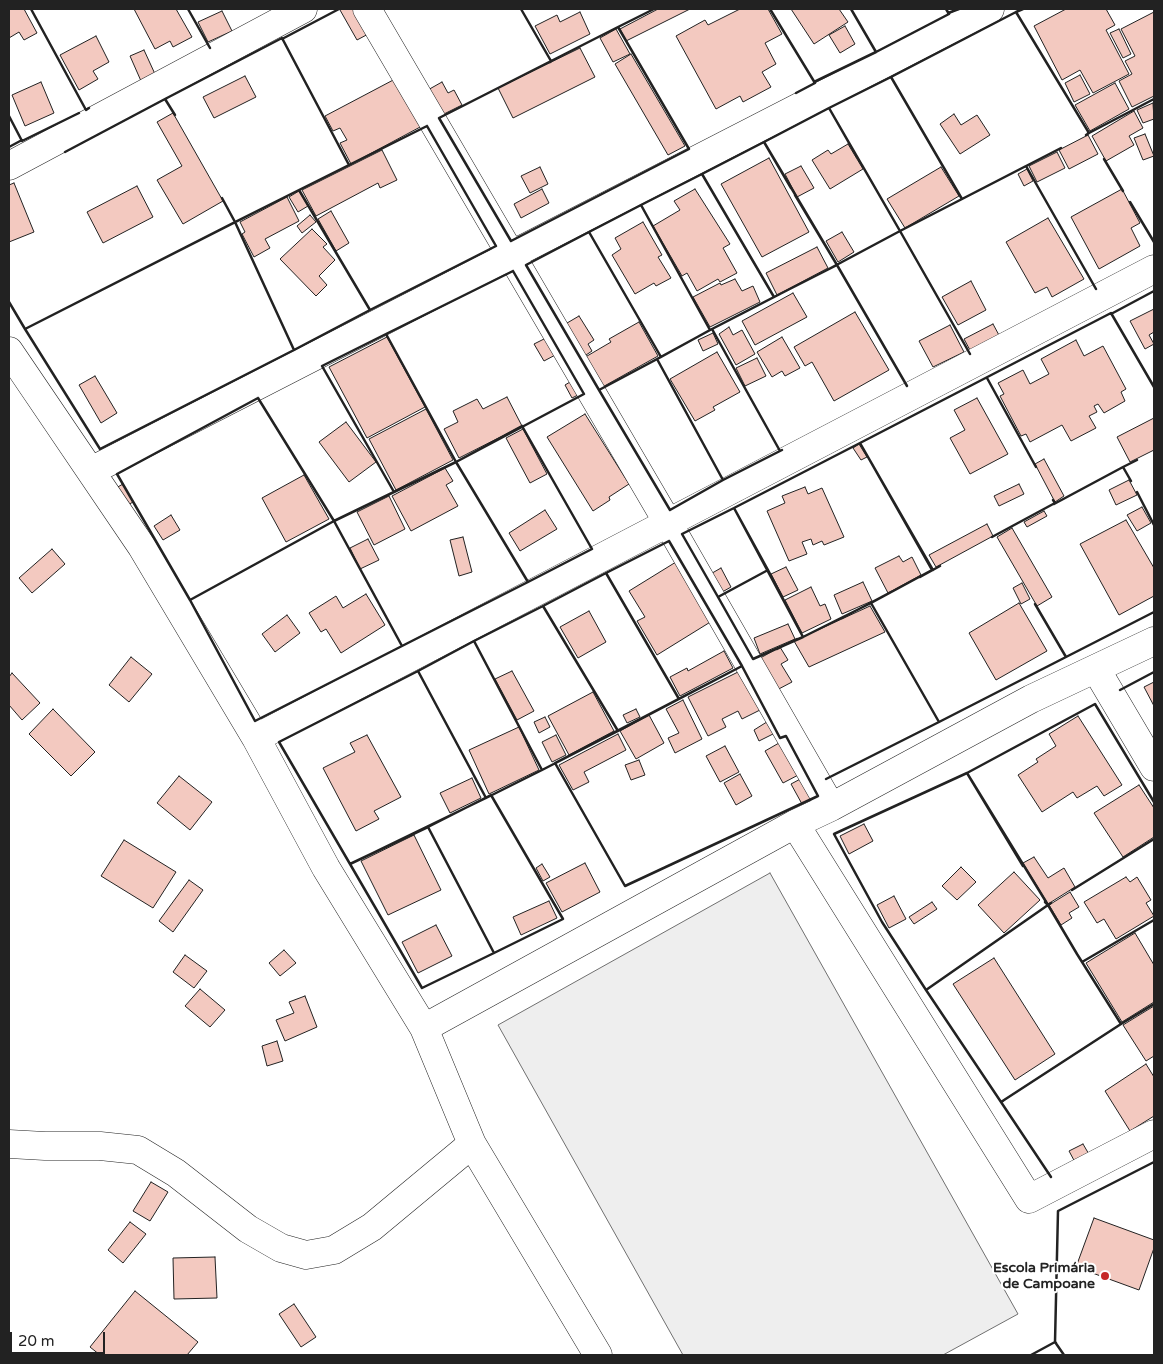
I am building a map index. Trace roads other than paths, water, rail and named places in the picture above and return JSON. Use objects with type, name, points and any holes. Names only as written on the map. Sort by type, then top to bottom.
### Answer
[{"type":"street","points":[[9,166],[303,9]]},
{"type":"street","points":[[368,9],[668,523],[831,807]]},
{"type":"street","points":[[91,471],[990,9]]},
{"type":"street","points":[[256,738],[1154,270]]},
{"type":"street","points":[[9,351],[142,547],[256,738],[326,868],[424,1028],[472,1144],[598,1355]]},
{"type":"street","points":[[424,1028],[795,824],[831,807],[1031,699],[1154,642]]},
{"type":"street","points":[[1096,669],[1154,767]]},
{"type":"street","points":[[795,824],[1029,1199],[1154,1134]]},
{"type":"street","points":[[9,1144],[100,1146],[138,1150],[176,1173],[248,1229],[281,1248],[306,1255],[334,1250],[372,1227],[472,1144]]},
{"type":"place","name":"Escola Primária de Campoane","points":[[1105,1276]]}]
